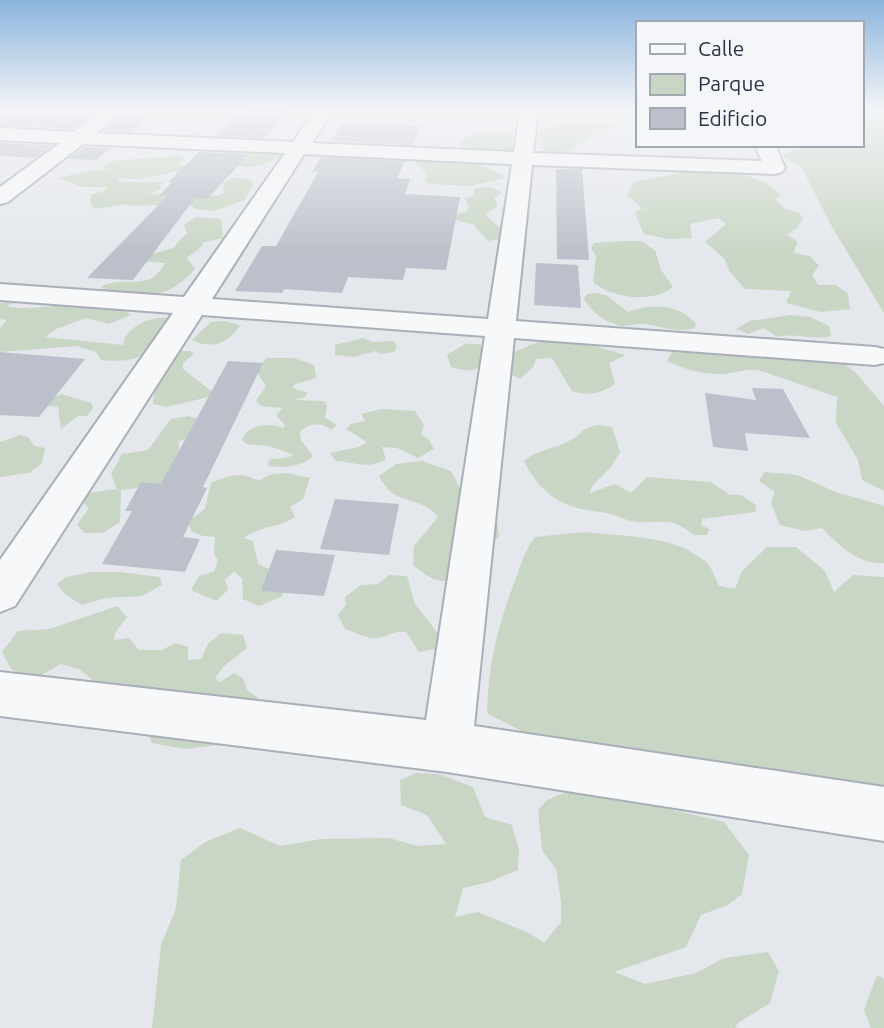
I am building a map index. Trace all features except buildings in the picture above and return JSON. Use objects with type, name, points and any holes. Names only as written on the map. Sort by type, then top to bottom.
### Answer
[{"type":"street","points":[[0,197],[51,158]]},
{"type":"street","points":[[0,594],[294,158]]},
{"type":"street","points":[[502,158],[775,168],[771,158]]},
{"type":"street","points":[[447,747],[525,159]]},
{"type":"street","points":[[0,292],[194,304],[876,356]]},
{"type":"street","points":[[0,694],[447,747],[884,814]]},
{"type":"green space","points":[[183,158],[185,159],[178,165],[192,166],[185,172],[135,179],[118,177],[119,182],[164,182],[159,186],[162,188],[149,195],[167,193],[217,196],[224,192],[223,182],[235,177],[251,180],[253,185],[245,200],[214,211],[196,209],[188,204],[127,204],[94,209],[90,201],[91,194],[102,192],[107,187],[83,187],[58,178],[90,170],[106,170],[102,168],[110,161]]},
{"type":"green space","points":[[238,158],[278,158],[257,166],[234,164]]},
{"type":"green space","points":[[786,158],[884,158],[884,313],[831,225],[802,168]]},
{"type":"green space","points":[[423,159],[477,164],[505,178],[471,186],[429,184],[425,180],[427,174],[415,162]]},
{"type":"green space","points":[[683,172],[748,176],[771,186],[781,195],[775,199],[803,218],[797,228],[787,235],[798,242],[793,253],[810,256],[819,266],[812,275],[818,285],[836,285],[848,294],[850,309],[821,312],[786,303],[791,291],[745,289],[730,272],[724,258],[705,242],[726,224],[719,218],[690,224],[692,238],[669,239],[644,234],[635,213],[642,208],[627,195],[634,182]]},
{"type":"green space","points":[[492,187],[502,192],[494,199],[498,206],[485,214],[509,237],[488,241],[473,224],[455,220],[450,216],[465,212],[469,207],[465,198],[474,196],[474,188]]},
{"type":"green space","points":[[196,217],[221,219],[223,238],[204,242],[187,258],[195,269],[185,279],[164,292],[154,294],[131,294],[104,290],[101,287],[110,283],[144,281],[158,273],[165,263],[144,261],[146,256],[173,248],[187,233],[184,225]]},
{"type":"green space","points":[[641,241],[655,250],[661,270],[673,287],[654,296],[632,297],[611,292],[593,282],[596,256],[591,248],[594,243]]},
{"type":"green space","points":[[587,294],[606,295],[628,312],[646,307],[674,309],[689,317],[696,324],[695,328],[676,330],[645,324],[623,326],[611,323],[595,312],[584,298]]},
{"type":"green space","points":[[18,302],[6,306],[36,308],[103,304],[131,315],[109,324],[86,318],[56,329],[45,337],[123,345],[130,331],[145,322],[162,318],[178,320],[154,348],[137,358],[127,360],[101,360],[96,352],[76,346],[0,352],[0,328],[7,320],[0,319],[0,303]]},
{"type":"green space","points":[[790,315],[810,317],[829,326],[831,336],[778,337],[763,328],[748,334],[736,329],[750,321]]},
{"type":"green space","points":[[224,321],[240,325],[225,340],[206,344],[192,340],[211,322]]},
{"type":"green space","points":[[363,338],[372,342],[393,341],[397,346],[394,352],[381,354],[376,351],[354,357],[335,355],[335,345]]},
{"type":"green space","points":[[540,341],[580,342],[626,355],[609,363],[615,384],[594,393],[578,393],[572,391],[552,358],[536,359],[534,366],[520,379],[509,373],[512,353]]},
{"type":"green space","points":[[465,344],[480,344],[485,352],[485,364],[468,370],[451,367],[447,355]]},
{"type":"green space","points":[[180,351],[194,354],[183,363],[183,369],[214,393],[209,397],[166,407],[153,404],[157,381],[164,366]]},
{"type":"green space","points":[[672,352],[841,361],[857,374],[884,406],[884,491],[862,480],[858,460],[836,423],[837,397],[758,370],[722,374],[691,370],[667,361]]},
{"type":"green space","points":[[266,358],[294,358],[314,365],[316,378],[295,384],[293,388],[308,393],[295,400],[324,401],[327,405],[325,418],[337,425],[331,430],[319,424],[311,425],[300,432],[301,440],[313,456],[298,465],[268,466],[269,460],[294,455],[269,446],[246,444],[242,439],[254,428],[265,425],[283,428],[285,425],[276,415],[283,408],[261,406],[256,401],[266,386],[256,371]]},
{"type":"green space","points":[[62,394],[91,403],[93,408],[87,416],[78,416],[61,429],[58,407],[48,406],[54,397]]},
{"type":"green space","points":[[382,409],[415,411],[424,425],[421,434],[429,440],[434,449],[418,458],[397,448],[382,447],[386,459],[373,464],[336,461],[330,453],[359,447],[367,442],[346,429],[351,424],[365,421],[361,414]]},
{"type":"green space","points":[[189,416],[201,421],[193,438],[178,441],[181,462],[167,484],[121,490],[120,522],[103,533],[85,533],[77,525],[89,508],[80,500],[87,493],[117,489],[111,474],[122,454],[148,450],[171,419]]},
{"type":"green space","points":[[599,425],[612,427],[620,452],[611,467],[592,486],[590,493],[615,484],[631,493],[647,477],[711,482],[730,495],[741,495],[756,505],[755,512],[702,519],[701,525],[709,529],[707,535],[694,535],[673,523],[633,521],[565,504],[538,483],[524,461],[575,438],[585,429]]},
{"type":"green space","points":[[20,435],[28,437],[34,446],[45,448],[42,463],[29,473],[0,477],[0,442]]},
{"type":"green space","points":[[422,461],[451,471],[461,490],[495,506],[499,536],[472,567],[446,581],[430,578],[413,565],[414,546],[438,517],[430,509],[392,493],[379,476],[396,464]]},
{"type":"green space","points":[[764,472],[797,475],[836,492],[884,506],[884,563],[858,557],[842,547],[822,528],[805,531],[780,525],[771,503],[775,492],[759,481]]},
{"type":"green space","points":[[287,473],[310,478],[303,499],[290,507],[295,517],[244,538],[253,541],[258,564],[281,575],[288,585],[281,597],[259,606],[243,599],[242,579],[234,571],[225,580],[228,590],[216,601],[191,590],[199,576],[214,571],[218,560],[214,553],[215,537],[192,532],[189,525],[191,519],[205,509],[211,483],[234,476],[246,476],[258,481],[269,475]]},
{"type":"green space","points":[[585,532],[648,538],[679,546],[706,562],[719,586],[735,589],[742,571],[767,547],[796,547],[825,571],[834,592],[853,575],[884,577],[884,792],[533,737],[487,713],[491,664],[498,633],[527,549],[535,537]]},
{"type":"green space","points":[[92,572],[160,577],[162,585],[142,596],[106,598],[82,605],[66,595],[57,584],[66,577]]},
{"type":"green space","points":[[389,575],[407,576],[415,604],[443,640],[440,648],[419,652],[406,632],[375,638],[345,629],[338,615],[346,605],[345,597],[361,585],[378,584]]},
{"type":"green space","points":[[117,606],[127,617],[115,633],[114,640],[129,638],[139,650],[162,650],[175,643],[188,647],[188,660],[201,659],[208,644],[221,633],[243,635],[247,648],[224,666],[215,678],[220,682],[234,673],[243,678],[247,690],[258,698],[255,714],[243,742],[185,749],[152,743],[144,727],[81,670],[61,664],[33,680],[11,669],[2,652],[18,631],[50,629]]},
{"type":"green space","points":[[416,773],[439,774],[473,787],[485,817],[512,825],[519,851],[518,870],[489,882],[463,888],[455,917],[478,912],[529,933],[544,943],[561,922],[556,869],[542,850],[538,810],[547,800],[566,792],[660,807],[724,822],[749,855],[742,894],[728,905],[701,915],[686,947],[614,972],[645,984],[696,973],[724,958],[768,952],[779,971],[770,1003],[738,1023],[735,1028],[152,1028],[161,945],[176,908],[181,860],[207,841],[240,828],[280,846],[321,839],[389,838],[417,846],[446,844],[427,815],[401,805],[400,780]]},
{"type":"green space","points":[[877,975],[884,979],[884,1028],[871,1028],[864,1010]]}]
